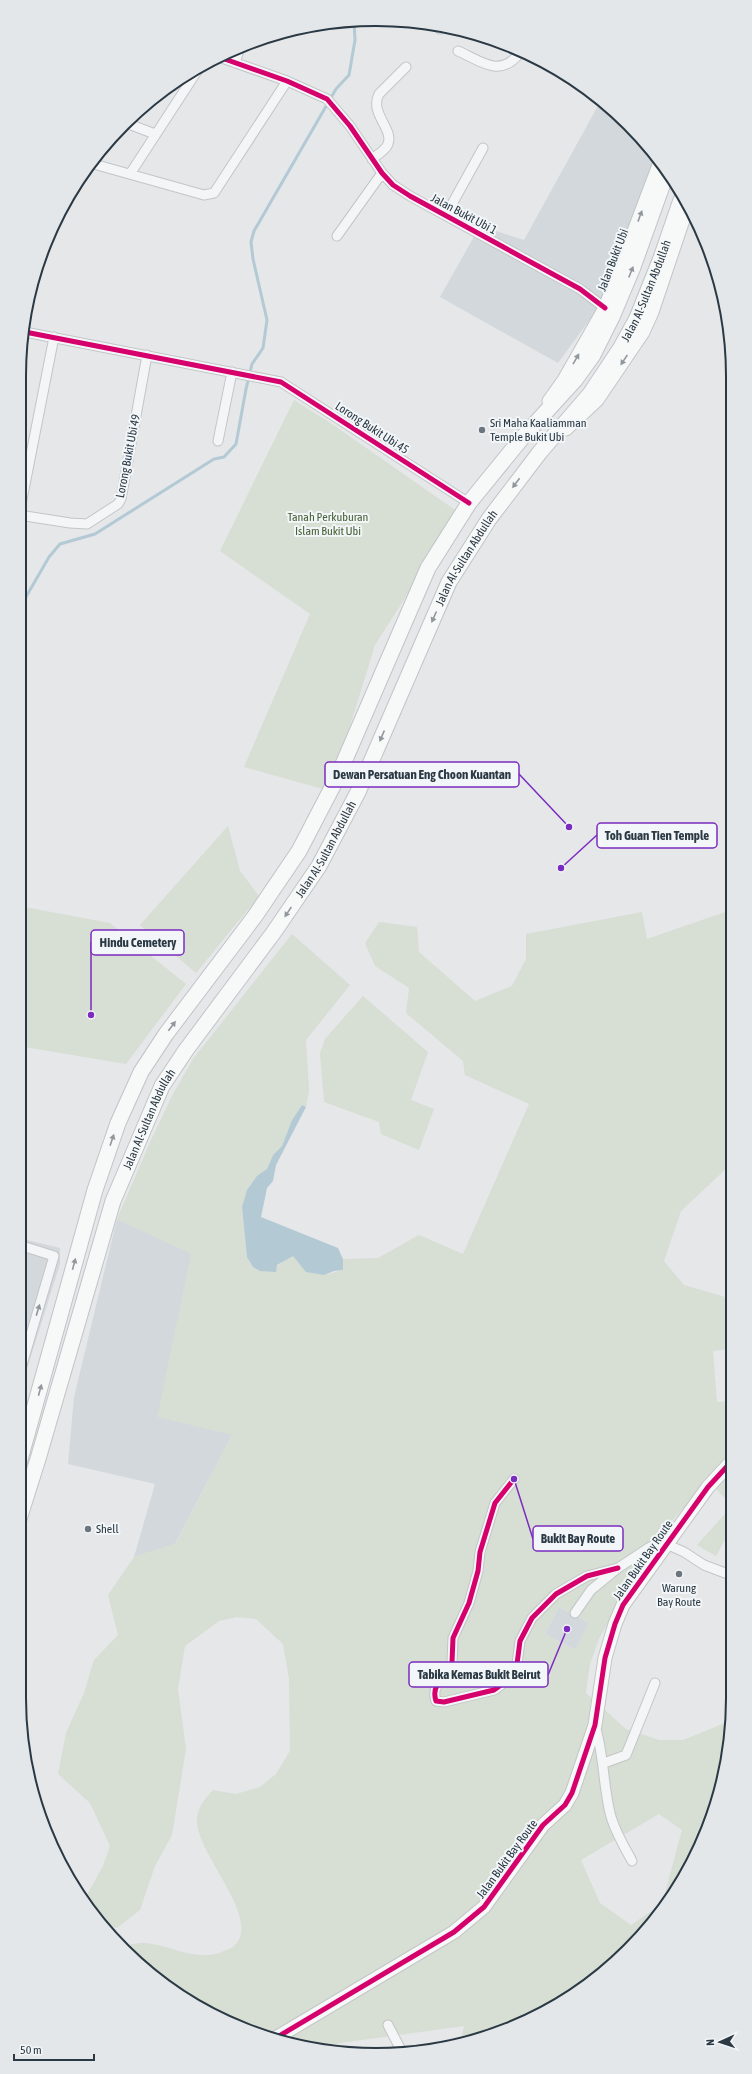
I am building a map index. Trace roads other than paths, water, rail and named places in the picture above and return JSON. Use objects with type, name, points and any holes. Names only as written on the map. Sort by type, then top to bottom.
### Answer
[{"type":"main road","name":"Jalan Al-Sultan Abdullah","points":[[26,1437],[95,1190],[118,1123],[141,1072],[166,1034],[255,916],[299,851],[337,778],[428,568],[470,503],[522,438],[575,380],[593,355],[612,317],[633,267],[665,179]]},
{"type":"main road","name":"Jalan Al-Sultan Abdullah","points":[[26,1497],[113,1201],[162,1086],[186,1050],[274,932],[319,866],[358,792],[449,582],[489,519],[540,452],[590,394],[620,349],[637,318],[661,258],[680,203]]},
{"type":"street","points":[[458,51],[493,67],[505,66],[517,56]]},
{"type":"street","points":[[235,63],[238,55]]},
{"type":"street","points":[[97,165],[204,195],[214,193],[287,81],[226,60]]},
{"type":"street","points":[[372,159],[387,146],[389,138],[378,113],[376,99],[379,94],[406,67]]},
{"type":"street","points":[[130,174],[192,79]]},
{"type":"street","name":"Jalan Bukit Ubi 1","points":[[287,81],[327,99],[338,111],[382,173],[393,185],[410,196],[580,289],[605,308]]},
{"type":"street","points":[[132,126],[155,134]]},
{"type":"street","points":[[446,215],[483,148]]},
{"type":"street","name":"Jalan Bukit Ubi","points":[[522,438],[564,380],[605,308],[658,168]]},
{"type":"street","points":[[337,236],[382,173]]},
{"type":"street","points":[[540,452],[584,414],[597,400],[643,332],[652,312],[685,212]]},
{"type":"street","points":[[29,333],[234,373],[218,441]]},
{"type":"street","points":[[26,479],[54,337]]},
{"type":"street","name":"Lorong Bukit Ubi 49","points":[[26,516],[87,524],[118,504],[121,499],[147,356]]},
{"type":"street","name":"Lorong Bukit Ubi 45","points":[[234,373],[281,382],[470,503]]},
{"type":"street","points":[[26,1247],[54,1256],[26,1350]]},
{"type":"street","name":"Jalan Bukit Bay Route","points":[[281,2035],[454,1932],[484,1907],[543,1825],[565,1805],[578,1778],[595,1725],[605,1658],[615,1624],[623,1605],[708,1487],[726,1468]]},
{"type":"street","points":[[514,1479],[495,1503],[480,1552],[478,1571],[469,1603],[453,1638],[452,1662],[449,1676],[439,1682],[434,1693],[436,1701],[444,1702],[494,1690],[512,1677],[517,1664],[520,1641],[532,1618],[556,1594],[587,1576],[618,1568]]},
{"type":"street","points":[[575,1613],[591,1590],[618,1568],[650,1547],[666,1544],[684,1552],[704,1565],[726,1573]]},
{"type":"street","points":[[604,1763],[626,1755],[655,1683]]},
{"type":"street","points":[[595,1725],[604,1763],[610,1812],[614,1825],[632,1861]]},
{"type":"street","points":[[388,2025],[399,2047]]},
{"type":"water","points":[[302,1105],[306,1107],[276,1165],[273,1181],[267,1188],[261,1217],[338,1248],[343,1259],[343,1270],[334,1271],[324,1275],[306,1272],[293,1256],[277,1265],[276,1272],[260,1271],[253,1267],[247,1257],[242,1207],[247,1190],[257,1176],[267,1169],[273,1155],[282,1146],[292,1120]]},
{"type":"waterway","points":[[26,597],[49,557],[60,544],[95,534],[214,459],[224,457],[236,444],[252,364],[263,348],[267,320],[253,259],[251,242],[254,231],[336,89],[349,75],[355,40],[354,27]]},
{"type":"place","name":"Sri Maha Kaaliamman Temple Bukit Ubi","points":[[482,430]]},
{"type":"place","name":"Dewan Persatuan Eng Choon Kuantan","points":[[569,827]]},
{"type":"place","name":"Toh Guan Tien Temple","points":[[561,868]]},
{"type":"place","name":"Hindu Cemetery","points":[[91,1015]]},
{"type":"place","name":"Bukit Bay Route","points":[[514,1479]]},
{"type":"place","name":"Shell","points":[[88,1529]]},
{"type":"place","name":"Warung Bay Route","points":[[679,1574]]},
{"type":"place","name":"Tabika Kemas Bukit Beirut","points":[[567,1629]]},
{"type":"park label","name":"Tanah Perkuburan Islam Bukit Ubi","points":[[328,524]]}]
